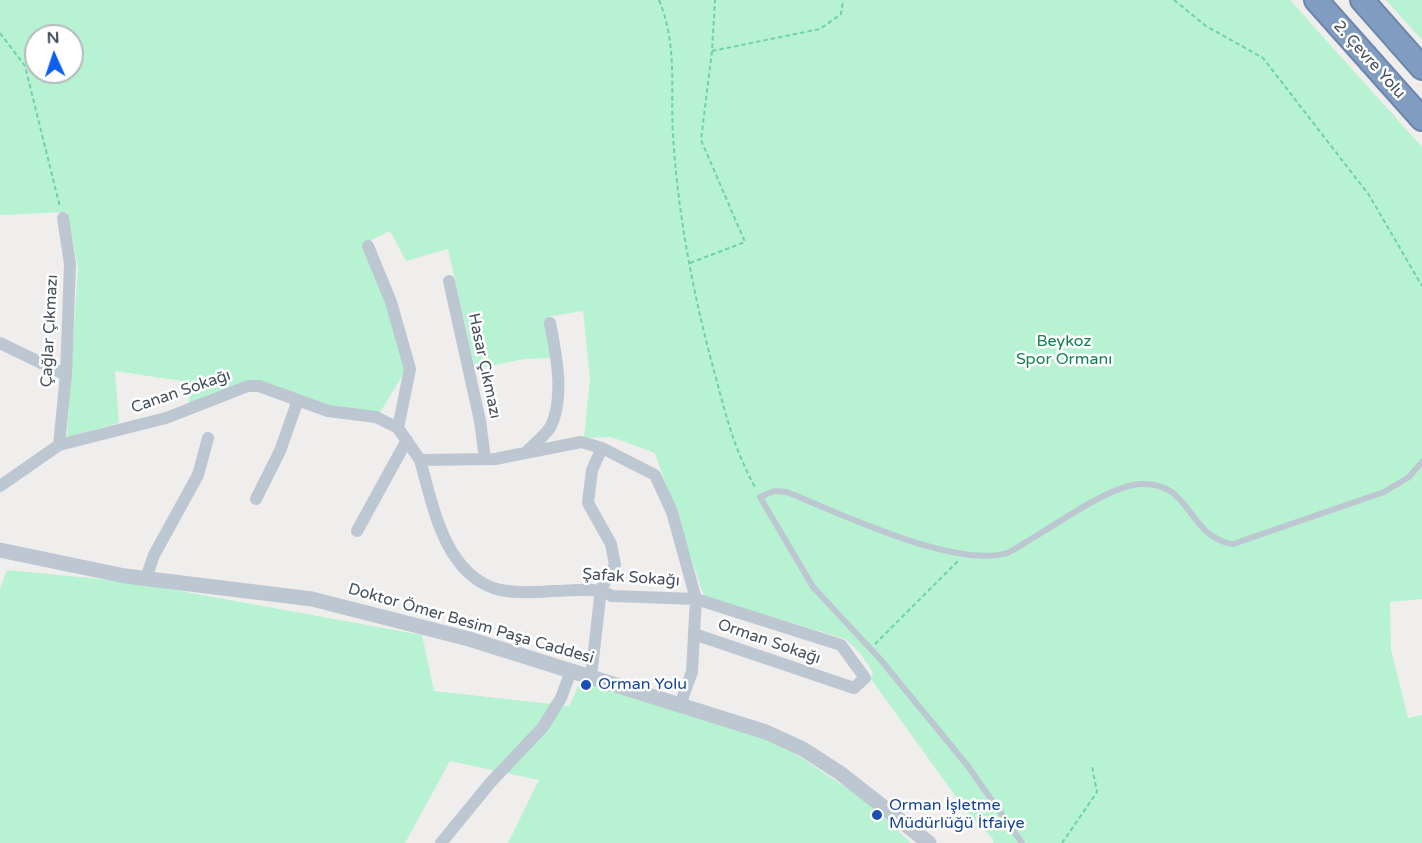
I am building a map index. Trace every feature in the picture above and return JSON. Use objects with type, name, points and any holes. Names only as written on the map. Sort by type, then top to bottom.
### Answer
[{"type":"highway","name":"2. Çevre Yolu","points":[[1316,0],[1422,119]]},
{"type":"highway","name":"2. Çevre Yolu","points":[[1362,0],[1422,68]]},
{"type":"street","name":"Çağlar Çıkmazı","points":[[59,445],[66,375],[70,264],[63,218]]},
{"type":"street","points":[[368,246],[391,302],[410,369],[398,428],[420,460],[485,459],[581,442],[602,448],[655,475],[672,512],[696,599],[694,634]]},
{"type":"street","name":"Hasar Çıkmazı","points":[[449,281],[480,421],[485,459]]},
{"type":"street","points":[[525,453],[550,426],[557,398],[557,358],[550,323]]},
{"type":"street","points":[[0,343],[66,375]]},
{"type":"street","name":"Canan Sokağı","points":[[0,486],[59,445],[166,418],[248,386],[259,386],[328,411],[376,417],[398,428]]},
{"type":"street","points":[[256,499],[280,451],[298,400]]},
{"type":"street","points":[[146,578],[154,555],[198,474],[208,438]]},
{"type":"street","points":[[357,531],[407,440]]},
{"type":"street","points":[[591,677],[601,589],[615,565],[610,544],[588,502],[592,470],[602,448]]},
{"type":"street","name":"Şafak Sokağı","points":[[420,460],[448,548],[473,575],[494,588],[537,592],[601,589],[612,596],[696,599],[841,645],[865,678]]},
{"type":"street","name":"Doktor Ömer Besim Paşa Caddesi","points":[[0,550],[146,578],[312,599],[469,639],[766,732],[803,749],[840,772],[929,843]]},
{"type":"street","name":"Orman Sokağı","points":[[680,705],[692,672],[694,634],[854,688],[865,678]]},
{"type":"street","points":[[441,843],[491,782],[543,727],[561,698],[572,671]]},
{"type":"street","points":[[908,828],[921,843]]},
{"type":"lane","points":[[1022,843],[967,765],[871,648],[813,586],[760,497],[774,491],[787,492],[903,537],[964,555],[1008,552],[1118,488],[1140,484],[1160,486],[1178,495],[1205,533],[1217,542],[1233,544],[1384,492],[1410,477],[1422,462]]},
{"type":"path","points":[[658,0],[667,20],[674,77],[672,133],[697,313],[737,455],[760,497]]},
{"type":"path","points":[[690,263],[745,242],[701,140],[712,51],[715,0]]},
{"type":"path","points":[[712,51],[820,29],[841,14],[843,0]]},
{"type":"path","points":[[1174,0],[1206,26],[1263,58],[1369,195],[1422,286]]},
{"type":"path","points":[[0,33],[25,66],[63,218]]},
{"type":"path","points":[[871,648],[964,555]]},
{"type":"path","points":[[1062,843],[1097,792],[1092,766]]},
{"type":"green space","name":"Beykoz Spor Ormanı","points":[[0,0],[1290,0],[1422,147],[1422,599],[1390,602],[1391,650],[1408,718],[1422,715],[1422,843],[993,843],[993,839],[967,812],[871,679],[873,672],[859,652],[845,639],[704,596],[655,453],[611,437],[584,438],[590,378],[583,311],[547,317],[551,358],[524,359],[475,369],[448,249],[406,261],[390,231],[363,244],[389,303],[407,368],[379,414],[329,408],[256,381],[189,403],[189,382],[115,371],[119,423],[67,437],[78,268],[67,212],[0,215]]},
{"type":"green space","points":[[1386,0],[1422,0],[1422,40]]},
{"type":"green space","points":[[7,570],[131,582],[422,635],[434,691],[569,706],[583,676],[779,743],[869,803],[911,843],[508,843],[539,780],[450,761],[405,843],[0,843],[0,589]]},
{"type":"place","name":"Orman Yolu","points":[[586,685]]},
{"type":"place","name":"Orman İşletme Müdürlüğü İtfaiye","points":[[877,815]]}]
